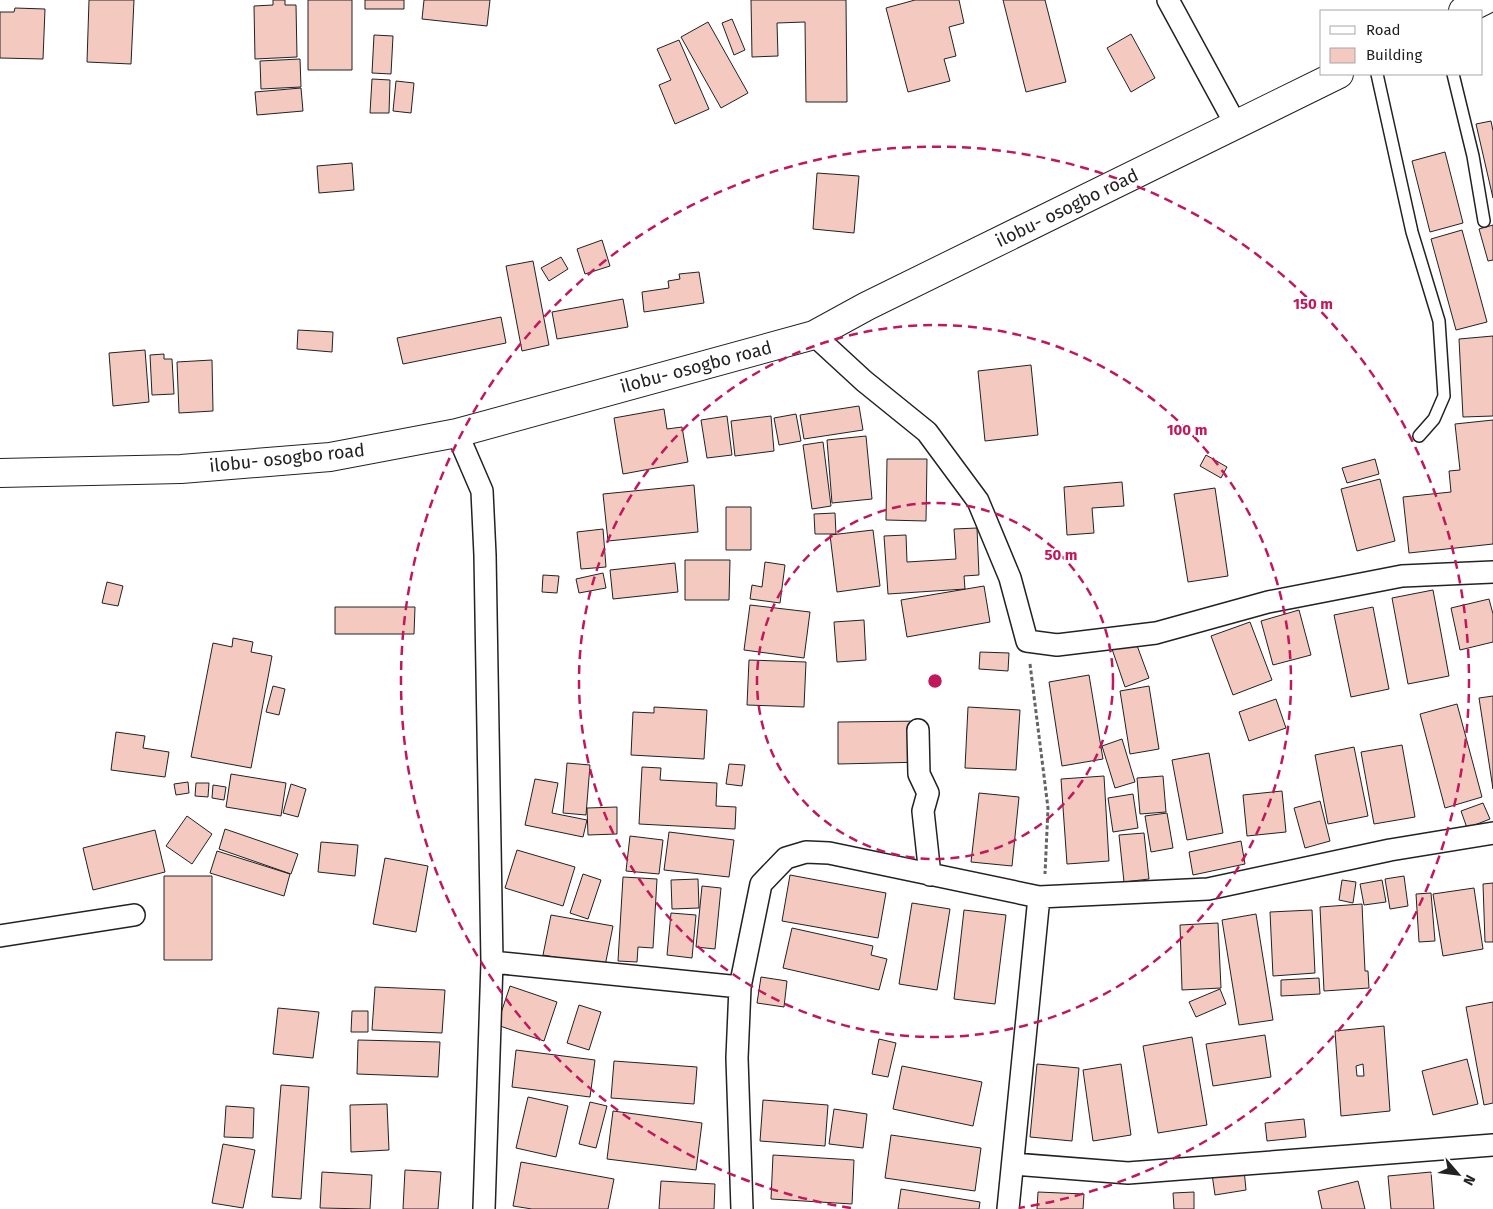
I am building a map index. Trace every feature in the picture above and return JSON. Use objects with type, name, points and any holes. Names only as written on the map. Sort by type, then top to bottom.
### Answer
[{"type":"main road","points":[[1465,10],[1485,0]]},
{"type":"main road","name":"ilobu- osogbo road","points":[[0,473],[181,469],[330,457],[456,433],[814,335],[867,306],[1337,75]]},
{"type":"street","points":[[1168,0],[1236,125]]},
{"type":"street","points":[[814,335],[864,381],[927,432],[978,501],[1010,578],[1027,641],[1056,645],[1156,634],[1268,602],[1402,576],[1493,572]]},
{"type":"street","points":[[456,433],[482,491],[492,962],[484,1209]]},
{"type":"street","points":[[918,730],[919,774],[928,792],[923,811],[930,875]]},
{"type":"street","points":[[742,1209],[737,1058],[740,987],[761,884],[786,858],[806,852],[830,853],[1038,897],[1208,889],[1390,850],[1493,833]]},
{"type":"street","points":[[1008,1209],[1014,1164],[1038,897]]},
{"type":"street","points":[[0,936],[134,915]]},
{"type":"street","points":[[492,962],[740,987]]},
{"type":"street","points":[[1014,1164],[1128,1172],[1493,1145]]},
{"type":"lane","points":[[1377,75],[1412,232],[1439,321],[1444,396],[1434,419],[1419,436]]},
{"type":"lane","points":[[1453,75],[1473,156],[1484,221]]},
{"type":"path","points":[[1027,641],[1048,808],[1046,869],[1038,897]]},
{"type":"building","points":[[89,0],[134,0],[131,64],[87,62]]},
{"type":"building","points":[[273,0],[285,0],[285,5],[296,5],[297,57],[255,59],[254,6],[273,5]]},
{"type":"building","points":[[308,0],[352,0],[352,70],[308,70]]},
{"type":"building","points":[[365,0],[404,0],[404,9],[365,9]]},
{"type":"building","points":[[424,0],[490,0],[487,26],[422,19]]},
{"type":"building","points":[[751,0],[846,0],[847,102],[806,102],[805,22],[777,23],[778,56],[752,57]]},
{"type":"building","points":[[915,0],[959,0],[964,23],[949,27],[956,56],[944,59],[950,81],[908,92],[886,8]]},
{"type":"building","points":[[1003,0],[1045,0],[1066,82],[1026,92]]},
{"type":"building","points":[[15,8],[45,9],[43,59],[0,58],[0,12],[14,12]]},
{"type":"building","points":[[732,19],[745,50],[734,55],[722,23]]},
{"type":"building","points":[[708,22],[748,93],[721,108],[681,37]]},
{"type":"building","points":[[1131,34],[1155,78],[1131,92],[1107,48]]},
{"type":"building","points":[[374,35],[393,36],[391,74],[372,73]]},
{"type":"building","points":[[679,40],[709,109],[675,124],[659,85],[671,80],[657,49]]},
{"type":"building","points":[[300,59],[301,87],[261,89],[260,61]]},
{"type":"building","points":[[372,79],[390,80],[389,113],[370,113]]},
{"type":"building","points":[[396,81],[414,83],[411,113],[393,111]]},
{"type":"building","points":[[301,88],[303,111],[257,115],[255,92]]},
{"type":"building","points":[[1491,121],[1493,131],[1493,198],[1476,124]]},
{"type":"building","points":[[1445,152],[1463,223],[1430,232],[1412,161]]},
{"type":"building","points":[[352,163],[354,190],[319,193],[317,166]]},
{"type":"building","points":[[817,173],[859,176],[854,233],[813,229]]},
{"type":"building","points":[[1493,225],[1493,260],[1488,261],[1479,229]]},
{"type":"building","points":[[1462,230],[1487,322],[1456,330],[1431,239]]},
{"type":"building","points":[[602,240],[610,266],[585,274],[577,249]]},
{"type":"building","points":[[561,257],[568,269],[549,281],[541,268]]},
{"type":"building","points":[[533,261],[549,345],[522,351],[506,266]]},
{"type":"building","points":[[699,272],[704,303],[644,312],[642,292],[669,288],[668,281],[680,279],[679,274]]},
{"type":"building","points":[[623,299],[628,327],[557,339],[552,312]]},
{"type":"building","points":[[501,317],[506,343],[403,364],[397,338]]},
{"type":"building","points":[[298,330],[333,332],[332,352],[297,349]]},
{"type":"building","points":[[1493,336],[1493,416],[1463,417],[1459,339]]},
{"type":"building","points":[[145,350],[149,402],[113,406],[109,353]]},
{"type":"building","points":[[164,354],[164,359],[172,359],[174,394],[152,395],[150,355]]},
{"type":"building","points":[[212,360],[213,411],[179,413],[177,362]]},
{"type":"building","points":[[1031,365],[1038,435],[985,441],[978,371]]},
{"type":"building","points":[[859,406],[863,430],[804,439],[800,415]]},
{"type":"building","points":[[664,409],[667,429],[682,427],[688,462],[623,474],[614,418]]},
{"type":"building","points":[[796,414],[801,441],[779,445],[774,418]]},
{"type":"building","points":[[727,416],[732,455],[707,458],[701,420]]},
{"type":"building","points":[[771,416],[774,451],[735,456],[731,421]]},
{"type":"building","points":[[1493,420],[1493,544],[1409,553],[1403,497],[1451,492],[1449,471],[1460,470],[1455,424]]},
{"type":"building","points":[[866,436],[872,499],[832,503],[827,440]]},
{"type":"building","points":[[823,442],[831,506],[812,509],[803,445]]},
{"type":"building","points":[[1206,455],[1227,467],[1221,478],[1200,466]]},
{"type":"building","points":[[887,459],[927,459],[926,521],[886,520]]},
{"type":"building","points":[[1375,459],[1379,474],[1347,483],[1342,468]]},
{"type":"building","points":[[1380,479],[1395,541],[1357,551],[1341,489]]},
{"type":"building","points":[[1122,482],[1124,506],[1092,508],[1094,533],[1067,535],[1064,487]]},
{"type":"building","points":[[694,485],[698,532],[608,541],[603,494]]},
{"type":"building","points":[[1215,488],[1228,576],[1188,582],[1174,494]]},
{"type":"building","points":[[726,507],[751,507],[751,550],[726,550]]},
{"type":"building","points":[[835,513],[836,534],[815,534],[814,514]]},
{"type":"building","points":[[977,528],[979,575],[964,576],[965,589],[888,594],[884,536],[906,535],[907,562],[956,559],[954,529]]},
{"type":"building","points":[[603,529],[606,567],[581,569],[577,532]]},
{"type":"building","points":[[873,530],[880,586],[837,592],[830,535]]},
{"type":"building","points":[[685,560],[730,560],[729,600],[685,600]]},
{"type":"building","points":[[765,562],[785,565],[780,603],[750,599],[752,585],[762,587]]},
{"type":"building","points":[[675,563],[678,592],[613,599],[610,570]]},
{"type":"building","points":[[603,573],[606,588],[579,593],[576,579]]},
{"type":"building","points":[[543,575],[559,576],[557,593],[542,592]]},
{"type":"building","points":[[107,582],[123,586],[118,606],[102,603]]},
{"type":"building","points":[[984,586],[990,622],[907,637],[901,600]]},
{"type":"building","points":[[1433,590],[1449,676],[1408,684],[1392,598]]},
{"type":"building","points":[[1489,599],[1493,614],[1493,642],[1460,650],[1451,608]]},
{"type":"building","points":[[750,605],[810,612],[804,658],[744,650]]},
{"type":"building","points":[[335,607],[415,607],[414,634],[335,634]]},
{"type":"building","points":[[1373,607],[1389,689],[1351,697],[1334,615]]},
{"type":"building","points":[[1299,610],[1311,655],[1273,665],[1261,621]]},
{"type":"building","points":[[864,620],[866,660],[837,662],[834,622]]},
{"type":"building","points":[[1250,622],[1272,680],[1233,695],[1211,636]]},
{"type":"building","points":[[233,638],[253,642],[251,652],[272,656],[251,768],[191,757],[213,643],[232,647]]},
{"type":"building","points":[[1135,640],[1149,678],[1125,687],[1112,649]]},
{"type":"building","points":[[980,652],[1009,653],[1008,671],[979,669]]},
{"type":"building","points":[[749,660],[806,662],[804,707],[747,705]]},
{"type":"building","points":[[1089,675],[1103,759],[1062,766],[1049,682]]},
{"type":"building","points":[[273,686],[285,689],[279,715],[266,712]]},
{"type":"building","points":[[1149,686],[1159,749],[1130,754],[1120,691]]},
{"type":"building","points":[[1493,696],[1493,789],[1479,698]]},
{"type":"building","points":[[1276,699],[1286,728],[1249,741],[1239,712]]},
{"type":"building","points":[[1457,704],[1482,797],[1445,808],[1420,714]]},
{"type":"building","points":[[654,707],[707,710],[704,759],[631,755],[633,712],[654,713]]},
{"type":"building","points":[[968,707],[1020,710],[1016,770],[965,768]]},
{"type":"building","points":[[925,721],[925,762],[838,764],[838,722]]},
{"type":"building","points":[[116,732],[145,736],[143,748],[169,752],[165,777],[111,770]]},
{"type":"building","points":[[1122,739],[1135,782],[1115,788],[1102,746]]},
{"type":"building","points":[[1402,745],[1415,817],[1374,824],[1361,752]]},
{"type":"building","points":[[1354,747],[1368,816],[1328,824],[1315,755]]},
{"type":"building","points":[[1209,753],[1223,833],[1187,840],[1172,760]]},
{"type":"building","points":[[567,763],[590,765],[586,815],[563,813]]},
{"type":"building","points":[[729,764],[745,765],[742,786],[726,784]]},
{"type":"building","points":[[642,767],[661,768],[660,780],[717,783],[716,806],[736,807],[735,829],[639,824]]},
{"type":"building","points":[[231,774],[286,783],[281,816],[226,807]]},
{"type":"building","points":[[1104,776],[1109,861],[1067,864],[1061,779]]},
{"type":"building","points":[[1163,776],[1166,812],[1140,814],[1137,778]]},
{"type":"building","points":[[535,779],[558,783],[552,813],[587,820],[583,837],[525,825]]},
{"type":"building","points":[[188,782],[189,793],[176,795],[174,784]]},
{"type":"building","points":[[196,783],[209,783],[208,797],[195,796]]},
{"type":"building","points":[[291,784],[306,789],[298,817],[283,813]]},
{"type":"building","points":[[213,785],[226,787],[224,800],[212,798]]},
{"type":"building","points":[[1282,791],[1286,832],[1247,836],[1243,795]]},
{"type":"building","points":[[979,793],[1019,797],[1012,866],[971,862]]},
{"type":"building","points":[[1133,794],[1138,828],[1113,832],[1108,798]]},
{"type":"building","points":[[1320,801],[1330,841],[1305,848],[1294,808]]},
{"type":"building","points":[[1483,803],[1490,819],[1467,828],[1461,811]]},
{"type":"building","points":[[617,807],[617,834],[588,835],[587,808]]},
{"type":"building","points":[[1167,813],[1173,848],[1151,852],[1145,816]]},
{"type":"building","points":[[187,816],[212,834],[192,864],[166,846]]},
{"type":"building","points":[[225,829],[298,854],[291,874],[219,849]]},
{"type":"building","points":[[155,830],[165,872],[93,890],[83,848]]},
{"type":"building","points":[[669,832],[734,840],[729,877],[664,870]]},
{"type":"building","points":[[1144,833],[1149,879],[1124,882],[1119,835]]},
{"type":"building","points":[[630,836],[663,840],[659,874],[626,871]]},
{"type":"building","points":[[1241,841],[1245,864],[1193,875],[1189,852]]},
{"type":"building","points":[[321,842],[358,845],[355,876],[318,872]]},
{"type":"building","points":[[517,850],[575,867],[563,906],[505,888]]},
{"type":"building","points":[[217,851],[290,874],[284,896],[210,873]]},
{"type":"building","points":[[385,858],[428,866],[416,932],[373,924]]},
{"type":"building","points":[[583,874],[601,880],[588,919],[570,913]]},
{"type":"building","points":[[790,875],[886,893],[878,938],[782,921]]},
{"type":"building","points":[[164,876],[212,876],[212,960],[164,960]]},
{"type":"building","points":[[1404,876],[1408,906],[1390,909],[1385,879]]},
{"type":"building","points":[[623,877],[657,879],[653,948],[638,947],[637,962],[618,961]]},
{"type":"building","points":[[698,879],[699,908],[672,909],[671,880]]},
{"type":"building","points":[[1342,880],[1356,882],[1353,903],[1339,900]]},
{"type":"building","points":[[1382,880],[1386,902],[1364,905],[1360,884]]},
{"type":"building","points":[[1493,883],[1493,942],[1485,942],[1483,884]]},
{"type":"building","points":[[702,886],[721,888],[715,949],[696,947]]},
{"type":"building","points":[[1474,888],[1483,949],[1443,956],[1433,894]]},
{"type":"building","points":[[1431,893],[1435,941],[1419,942],[1416,894]]},
{"type":"building","points":[[912,903],[950,909],[937,990],[899,984]]},
{"type":"building","points":[[1362,904],[1365,971],[1368,971],[1369,988],[1324,991],[1320,907]]},
{"type":"building","points":[[964,910],[1006,915],[995,1004],[954,999]]},
{"type":"building","points":[[1312,910],[1315,973],[1273,976],[1270,912]]},
{"type":"building","points":[[671,913],[696,915],[692,958],[667,955]]},
{"type":"building","points":[[1256,914],[1273,1020],[1239,1025],[1222,920]]},
{"type":"building","points":[[551,915],[613,926],[605,966],[543,955]]},
{"type":"building","points":[[1218,923],[1221,988],[1182,990],[1180,925]]},
{"type":"building","points":[[792,928],[873,946],[871,955],[887,959],[879,990],[783,968]]},
{"type":"building","points":[[761,977],[787,981],[784,1007],[757,1003]]},
{"type":"building","points":[[1319,978],[1320,994],[1281,996],[1281,980]]},
{"type":"building","points":[[510,986],[557,1002],[544,1041],[497,1025]]},
{"type":"building","points":[[375,987],[445,990],[442,1033],[372,1030]]},
{"type":"building","points":[[1220,989],[1226,1004],[1196,1017],[1189,1002]]},
{"type":"building","points":[[1493,1002],[1493,1103],[1484,1105],[1466,1007]]},
{"type":"building","points":[[579,1005],[601,1012],[589,1050],[567,1043]]},
{"type":"building","points":[[278,1008],[319,1012],[313,1058],[273,1054]]},
{"type":"building","points":[[352,1011],[368,1011],[368,1032],[351,1032]]},
{"type":"building","points":[[1384,1026],[1390,1111],[1341,1116],[1335,1031]],"holes":[[[1363,1064],[1364,1076],[1357,1076],[1356,1066]]]},
{"type":"building","points":[[1265,1035],[1271,1077],[1213,1086],[1206,1044]]},
{"type":"building","points":[[1192,1037],[1207,1125],[1158,1133],[1143,1046]]},
{"type":"building","points":[[879,1039],[896,1043],[888,1077],[872,1074]]},
{"type":"building","points":[[358,1040],[440,1042],[438,1077],[357,1074]]},
{"type":"building","points":[[516,1050],[595,1060],[590,1097],[512,1087]]},
{"type":"building","points":[[1467,1059],[1478,1104],[1433,1115],[1422,1071]]},
{"type":"building","points":[[614,1061],[697,1067],[694,1104],[611,1098]]},
{"type":"building","points":[[1037,1064],[1079,1068],[1072,1141],[1030,1137]]},
{"type":"building","points":[[1121,1064],[1131,1135],[1093,1141],[1083,1070]]},
{"type":"building","points":[[902,1066],[982,1082],[973,1126],[893,1109]]},
{"type":"building","points":[[281,1085],[309,1087],[301,1199],[272,1197]]},
{"type":"building","points":[[528,1097],[568,1106],[556,1157],[516,1148]]},
{"type":"building","points":[[763,1100],[828,1105],[825,1146],[760,1141]]},
{"type":"building","points":[[590,1102],[607,1106],[596,1148],[579,1144]]},
{"type":"building","points":[[387,1104],[389,1150],[351,1152],[350,1105]]},
{"type":"building","points":[[226,1106],[254,1108],[253,1138],[224,1137]]},
{"type":"building","points":[[834,1109],[867,1114],[863,1148],[829,1144]]},
{"type":"building","points":[[613,1111],[702,1123],[696,1170],[607,1159]]},
{"type":"building","points":[[1304,1119],[1306,1137],[1267,1141],[1265,1123]]},
{"type":"building","points":[[891,1135],[981,1148],[975,1191],[885,1178]]},
{"type":"building","points":[[223,1144],[255,1150],[243,1208],[212,1203]]},
{"type":"building","points":[[773,1155],[854,1160],[852,1204],[771,1199]]},
{"type":"building","points":[[521,1162],[614,1179],[608,1209],[532,1209],[513,1206]]},
{"type":"building","points":[[1244,1169],[1246,1190],[1215,1195],[1212,1174]]},
{"type":"building","points":[[405,1170],[441,1172],[438,1209],[403,1209]]},
{"type":"building","points":[[322,1172],[372,1175],[370,1209],[320,1208]]},
{"type":"building","points":[[1431,1172],[1434,1209],[1391,1209],[1388,1176]]},
{"type":"building","points":[[661,1181],[715,1184],[714,1209],[659,1209]]},
{"type":"building","points":[[1358,1181],[1365,1209],[1322,1209],[1318,1191]]},
{"type":"building","points":[[901,1189],[980,1202],[979,1209],[898,1209]]},
{"type":"building","points":[[1038,1192],[1084,1194],[1083,1209],[1037,1209]]},
{"type":"building","points":[[1194,1192],[1194,1209],[1174,1209],[1173,1193]]}]
